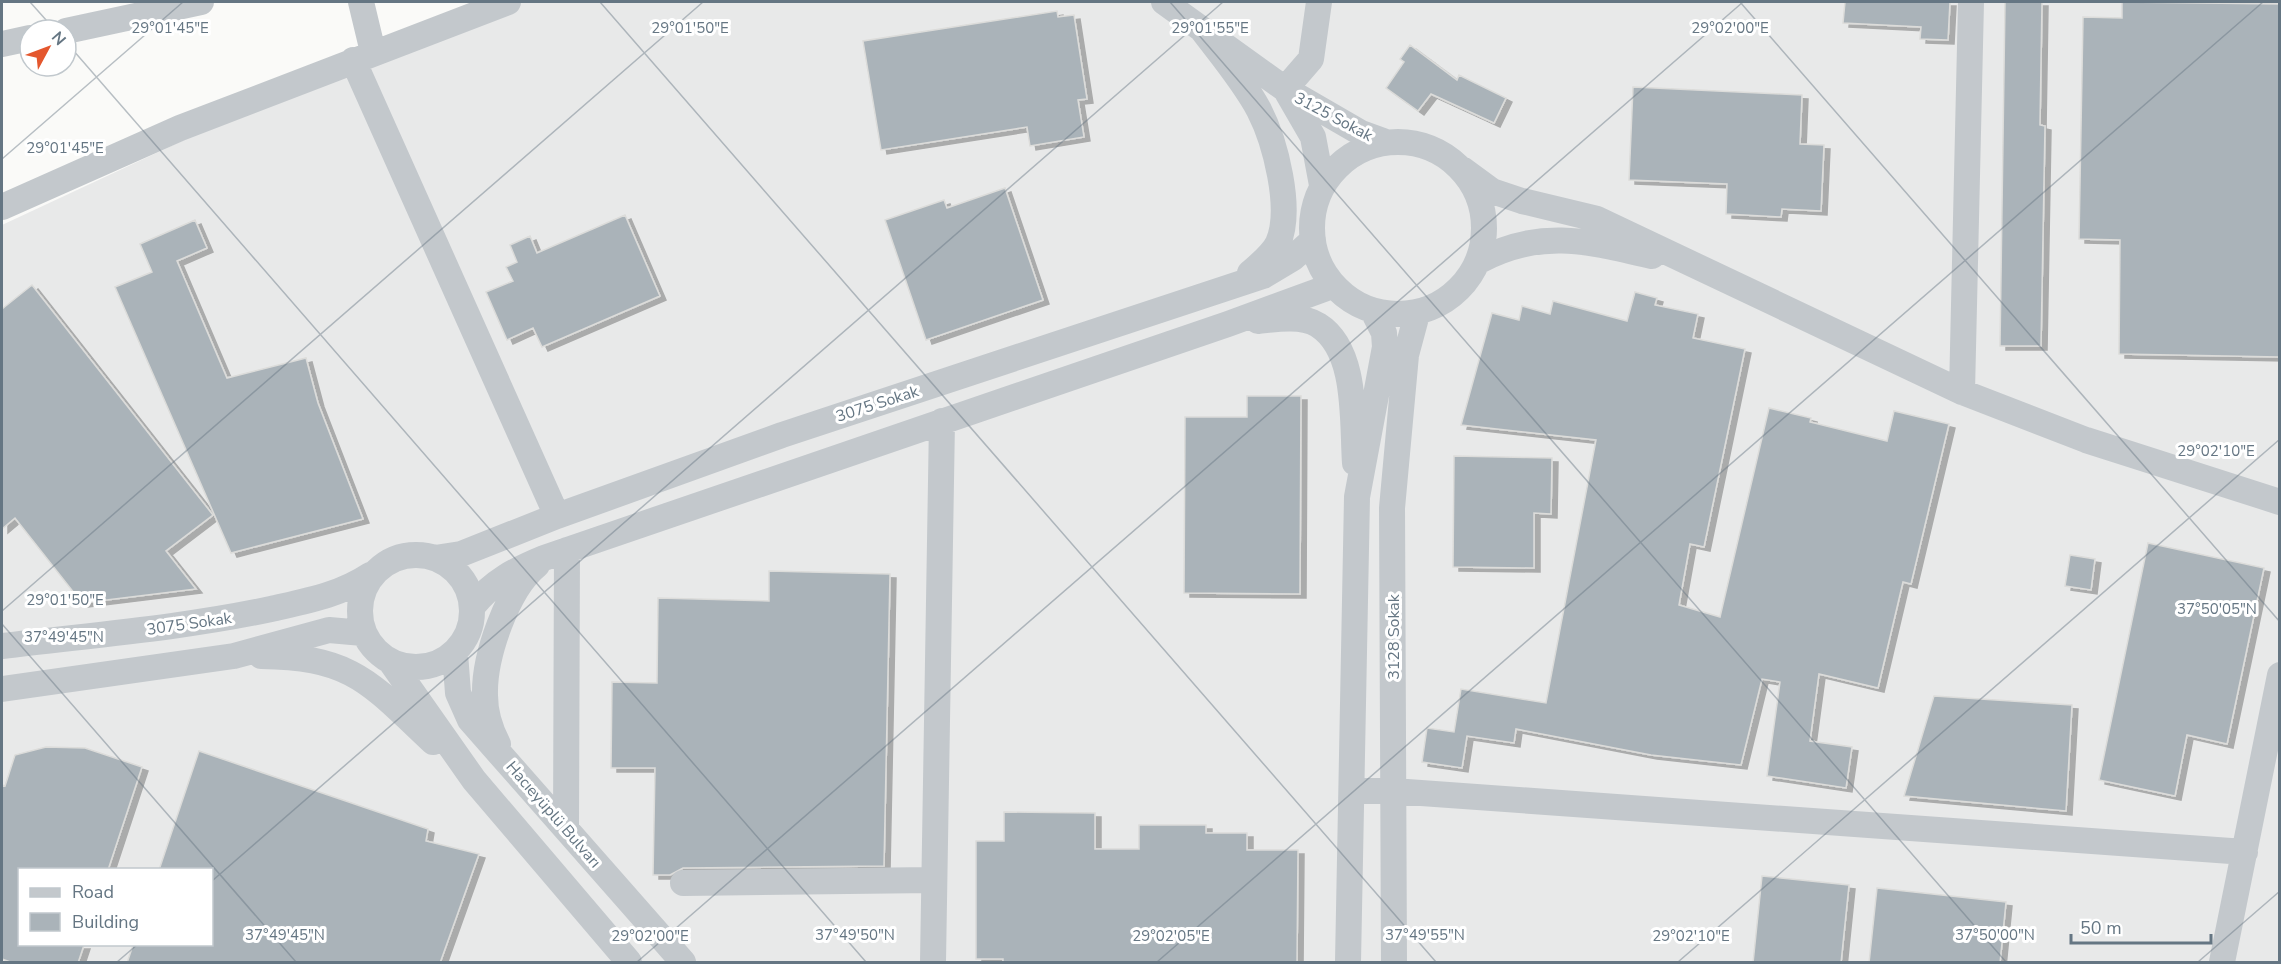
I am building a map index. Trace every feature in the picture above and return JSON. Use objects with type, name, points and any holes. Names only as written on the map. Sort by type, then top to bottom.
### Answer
[{"type":"street","points":[[78,28],[201,2]]},
{"type":"street","points":[[361,2],[363,56],[557,516]]},
{"type":"street","points":[[2,207],[180,128],[508,2]]},
{"type":"street","name":"3125 Sokak","points":[[1164,2],[1285,89],[1361,133],[1383,141]]},
{"type":"street","points":[[1285,89],[1311,59],[1319,2]]},
{"type":"street","points":[[1962,392],[1971,2]]},
{"type":"street","name":"3125 Sokak","points":[[1203,31],[1258,109],[1274,153],[1283,198],[1285,212],[1278,242],[1268,256],[1240,283]]},
{"type":"street","points":[[2,44],[18,41]]},
{"type":"street","name":"3125 Sokak","points":[[1285,89],[1313,137],[1322,184]]},
{"type":"street","points":[[1691,264],[1587,241],[1563,239],[1519,243],[1479,261],[1455,293],[1417,314],[1373,311],[1351,300],[1332,286],[1315,254],[1311,225],[1322,184],[1332,170],[1355,151],[1383,141],[1413,142],[1441,152],[1492,191],[1522,201],[1597,219],[1962,392],[2086,440],[2280,502]]},
{"type":"street","points":[[1462,170],[1477,192],[1484,219],[1479,261]]},
{"type":"street","name":"3075 Sokak","points":[[435,558],[461,554],[557,516],[782,435],[1240,283],[1280,267],[1313,240]]},
{"type":"street","points":[[473,606],[488,588],[500,579],[556,554],[1228,324],[1332,286]]},
{"type":"street","points":[[1357,498],[1385,347],[1384,333],[1373,311]]},
{"type":"street","name":"3128 Sokak","points":[[1394,963],[1392,508],[1406,356],[1417,314]]},
{"type":"street","points":[[1228,324],[1290,319],[1316,324],[1332,337],[1343,354],[1348,377],[1357,498],[1348,963]]},
{"type":"street","points":[[933,963],[942,421]]},
{"type":"street","points":[[511,764],[490,727],[484,696],[486,683],[498,634],[514,592],[525,576],[556,554]]},
{"type":"street","points":[[556,554],[566,827]]},
{"type":"street","points":[[391,662],[425,668],[455,653],[466,639],[472,623],[473,606],[469,590],[461,576],[449,565],[435,558],[418,555],[401,556],[386,563],[370,575],[360,606],[363,633],[377,652],[391,662],[474,780],[629,963]]},
{"type":"street","name":"3075 Sokak","points":[[2,646],[219,620],[315,599],[352,587],[370,575]]},
{"type":"street","points":[[2,689],[234,656],[329,630],[363,633]]},
{"type":"street","name":"Hacıeyüplü Bulvarı","points":[[455,653],[458,693],[466,713],[683,963]]},
{"type":"street","points":[[234,656],[299,657],[344,668],[370,684],[474,780]]},
{"type":"street","points":[[2222,963],[2280,675]]},
{"type":"street","points":[[1352,791],[1393,791],[2245,852]]},
{"type":"street","points":[[683,883],[933,880]]},
{"type":"shaded area","points":[[507,2],[2279,2],[2279,962],[2,962],[2,225],[373,52]]},
{"type":"building","points":[[1845,2],[1950,2],[1948,40],[1920,39],[1921,27],[1843,23]]},
{"type":"building","points":[[2005,2],[2042,2],[2040,125],[2045,126],[2041,346],[2000,346]]},
{"type":"building","points":[[2122,2],[2280,4],[2280,357],[2119,354],[2120,240],[2079,239],[2083,17],[2122,18]]},
{"type":"building","points":[[1057,11],[1058,17],[1074,15],[1087,99],[1078,100],[1084,137],[1030,146],[1027,127],[881,150],[863,41]]},
{"type":"building","points":[[1410,45],[1457,80],[1459,75],[1506,98],[1494,123],[1431,94],[1418,111],[1386,88],[1404,62],[1400,59]]},
{"type":"building","points":[[1633,87],[1802,95],[1800,144],[1824,145],[1821,211],[1782,209],[1781,217],[1726,214],[1727,184],[1629,180]]},
{"type":"building","points":[[1005,188],[1043,300],[926,340],[885,220],[944,200],[947,208]]},
{"type":"building","points":[[625,215],[660,296],[542,347],[533,328],[507,340],[486,292],[513,281],[506,267],[517,262],[510,245],[530,236],[537,253]]},
{"type":"building","points":[[195,220],[207,248],[177,261],[227,378],[306,358],[318,403],[363,519],[231,553],[115,287],[152,272],[140,244]]},
{"type":"building","points":[[32,285],[213,515],[166,551],[196,589],[82,603],[15,518],[2,529],[2,309]]},
{"type":"building","points":[[1635,292],[1657,298],[1655,305],[1698,314],[1693,338],[1745,349],[1704,547],[1690,544],[1679,605],[1720,617],[1769,408],[1811,418],[1810,422],[1887,441],[1894,411],[1949,424],[1911,584],[1903,582],[1878,688],[1819,674],[1810,741],[1852,747],[1846,788],[1767,776],[1780,682],[1762,679],[1741,765],[1651,755],[1516,729],[1514,743],[1467,736],[1462,768],[1422,762],[1427,728],[1454,732],[1461,689],[1546,703],[1596,440],[1461,425],[1492,313],[1519,320],[1522,306],[1550,314],[1553,301],[1627,321]]},
{"type":"building","points":[[1247,396],[1301,396],[1300,594],[1184,593],[1185,417],[1247,417]]},
{"type":"building","points":[[1454,456],[1552,458],[1551,514],[1534,513],[1534,568],[1453,567]]},
{"type":"building","points":[[2148,543],[2264,568],[2227,744],[2187,735],[2175,796],[2099,780]]},
{"type":"building","points":[[2070,555],[2095,559],[2091,590],[2065,586]]},
{"type":"building","points":[[769,571],[890,574],[884,866],[683,868],[670,875],[653,875],[655,768],[611,768],[612,682],[657,683],[658,598],[769,601]]},
{"type":"building","points":[[1934,696],[2072,705],[2066,811],[1904,796]]},
{"type":"building","points":[[46,747],[85,748],[142,767],[109,868],[18,868],[18,946],[84,946],[78,963],[13,963],[2,959],[2,785],[5,786],[15,755]]},
{"type":"building","points":[[199,751],[428,829],[426,841],[479,854],[440,963],[127,963],[133,946],[213,946],[213,868],[160,868]]},
{"type":"building","points":[[1004,812],[1095,813],[1095,849],[1139,849],[1139,825],[1206,825],[1206,833],[1247,833],[1247,850],[1298,850],[1297,963],[1003,963],[1003,959],[976,959],[976,841],[1004,841]]},
{"type":"building","points":[[1762,876],[1849,885],[1841,963],[1753,963]]},
{"type":"building","points":[[1877,888],[2006,902],[2000,963],[1869,963]]}]
